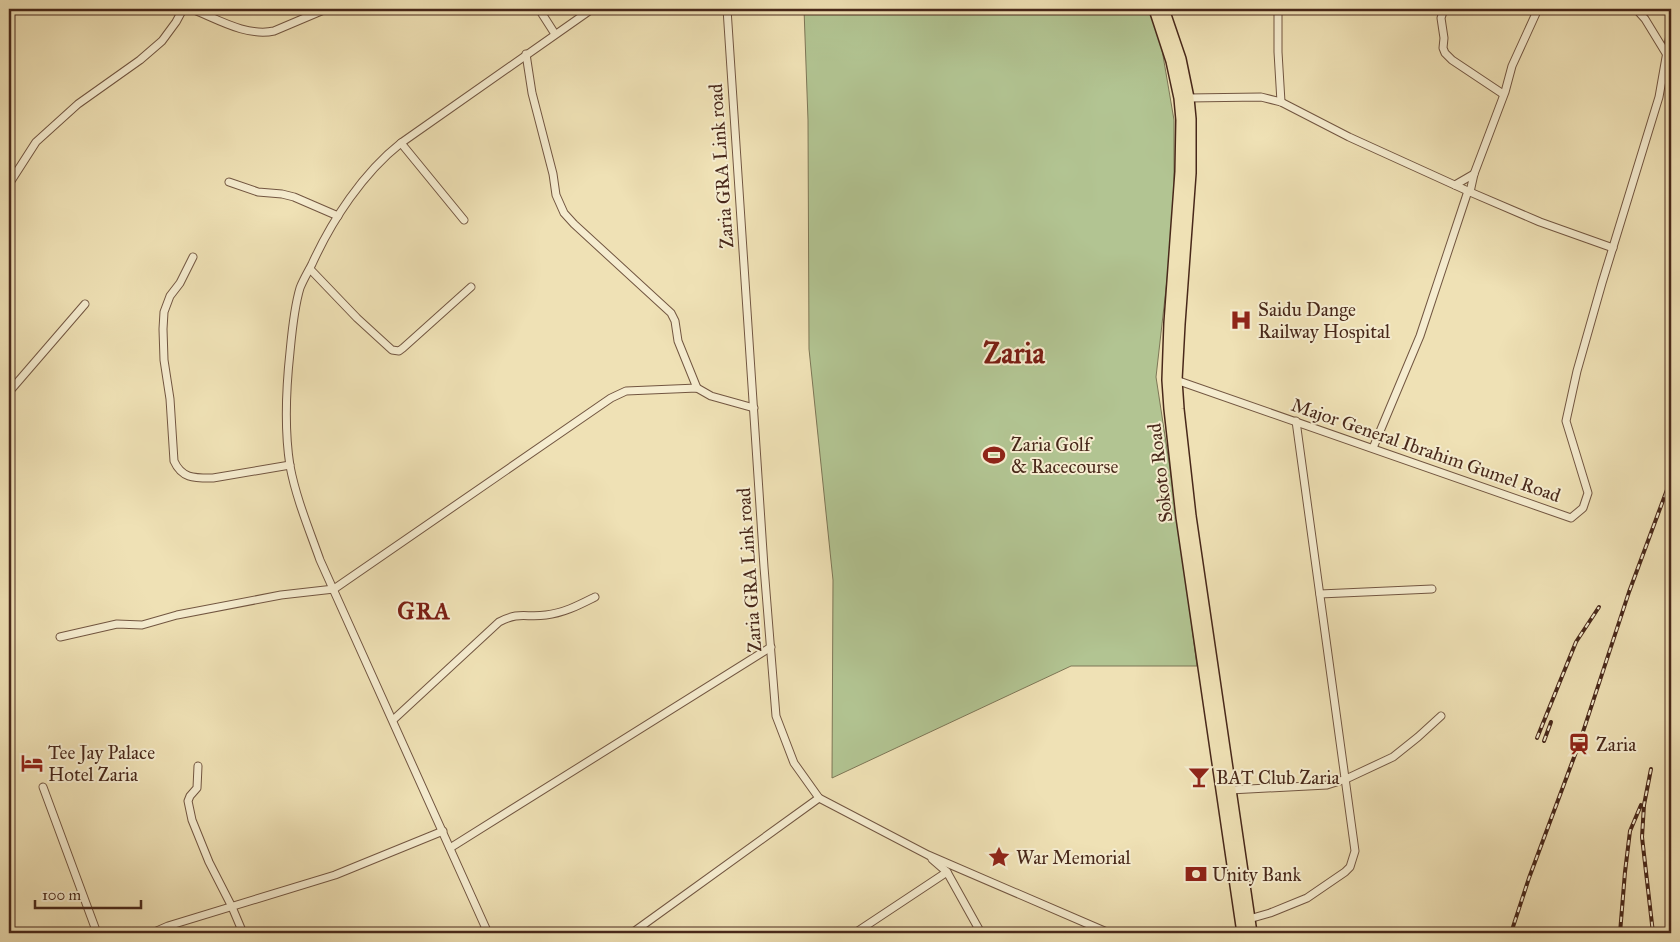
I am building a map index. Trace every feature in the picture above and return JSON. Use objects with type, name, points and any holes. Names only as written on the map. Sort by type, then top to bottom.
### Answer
[{"type":"main road","name":"Sokoto Road","points":[[1155,9],[1175,74],[1180,98],[1182,129],[1181,172],[1170,323],[1168,380],[1170,409],[1182,517],[1242,933]]},
{"type":"main road","name":"Sokoto Road","points":[[1163,9],[1180,59],[1188,98],[1191,146],[1176,380],[1178,409],[1190,516],[1251,933]]},
{"type":"street","points":[[9,184],[36,142],[78,104],[140,60],[162,41],[183,9]]},
{"type":"street","points":[[192,9],[222,23],[266,33],[326,9]]},
{"type":"street","points":[[539,9],[556,34]]},
{"type":"street","points":[[488,933],[320,560],[304,517],[290,466],[287,430],[286,389],[291,338],[300,288],[321,244],[338,216],[373,169],[401,143],[592,9]]},
{"type":"street","name":"Zaria GRA Link road","points":[[726,9],[776,716],[794,763],[819,798],[928,855],[1109,933]]},
{"type":"street","points":[[1278,9],[1281,102]]},
{"type":"street","points":[[1444,9],[1441,18],[1445,53],[1452,60],[1504,94]]},
{"type":"street","points":[[1374,448],[1420,336],[1512,66],[1538,9]]},
{"type":"street","points":[[1636,9],[1645,19],[1667,55]]},
{"type":"street","points":[[1188,98],[1261,97],[1281,102],[1349,137],[1455,186],[1540,222],[1612,248],[1659,97],[1671,29]]},
{"type":"street","points":[[526,54],[532,93],[553,174],[556,195],[564,213],[671,313],[675,321],[678,342],[697,388]]},
{"type":"street","points":[[401,143],[464,220]]},
{"type":"street","points":[[1455,186],[1474,174]]},
{"type":"street","points":[[229,182],[258,192],[294,197],[338,216]]},
{"type":"street","name":"Major General Ibrahim Gumel Road","points":[[1176,380],[1570,518],[1583,508],[1588,493],[1566,421],[1577,370],[1612,248]]},
{"type":"street","points":[[193,257],[180,283],[170,296],[164,312],[162,329],[164,360],[170,399],[174,462],[178,470],[184,474],[203,478],[290,466]]},
{"type":"street","points":[[310,268],[357,318],[392,350],[396,351],[403,348],[471,287]]},
{"type":"street","points":[[9,392],[85,304]]},
{"type":"street","points":[[60,637],[117,624],[142,625],[177,615],[281,595],[334,589],[611,398],[626,391],[697,388],[711,396],[754,408]]},
{"type":"street","points":[[1249,919],[1270,914],[1307,898],[1332,882],[1350,867],[1355,850],[1296,421]]},
{"type":"street","points":[[1320,594],[1432,589]]},
{"type":"street","points":[[393,720],[499,622],[517,614],[544,616],[557,613],[595,597]]},
{"type":"street","points":[[450,848],[771,647]]},
{"type":"street","points":[[1230,790],[1327,785],[1346,779],[1393,757],[1418,738],[1441,716]]},
{"type":"street","points":[[198,766],[197,788],[190,796],[189,808],[192,820],[209,862],[243,933]]},
{"type":"street","points":[[43,787],[98,933]]},
{"type":"street","points":[[632,933],[819,798]]},
{"type":"street","points":[[152,933],[168,926],[335,875],[443,831]]},
{"type":"street","points":[[928,855],[947,872],[981,933]]},
{"type":"street","points":[[855,933],[947,872]]},
{"type":"green space","name":"Zaria Golf & Racecourse","points":[[804,9],[1148,9],[1160,38],[1174,120],[1174,218],[1156,377],[1180,534],[1197,666],[1071,666],[832,778],[833,580],[809,349],[808,120]]},
{"type":"railway","points":[[1511,933],[1529,878],[1579,744],[1629,592],[1671,479]]},
{"type":"railway","points":[[1537,738],[1576,642],[1599,607]]},
{"type":"railway","points":[[1544,741],[1551,722]]},
{"type":"railway","points":[[1651,769],[1644,805],[1642,837],[1653,933]]},
{"type":"railway","points":[[1620,933],[1630,831],[1641,805]]},
{"type":"place","name":"Saidu Dange Railway Hospital","points":[[1241,320]]},
{"type":"place","name":"Zaria Golf & Racecourse","points":[[994,455]]},
{"type":"place","name":"Zaria","points":[[1579,744]]},
{"type":"place","name":"Tee Jay Palace Hotel Zaria","points":[[32,763]]},
{"type":"place","name":"BAT Club Zaria","points":[[1199,777]]},
{"type":"place","name":"War Memorial","points":[[999,857]]},
{"type":"place","name":"Unity Bank","points":[[1196,874]]},
{"type":"district","name":"Zaria","points":[[1014,353]]},
{"type":"district","name":"GRA","points":[[424,611]]}]
